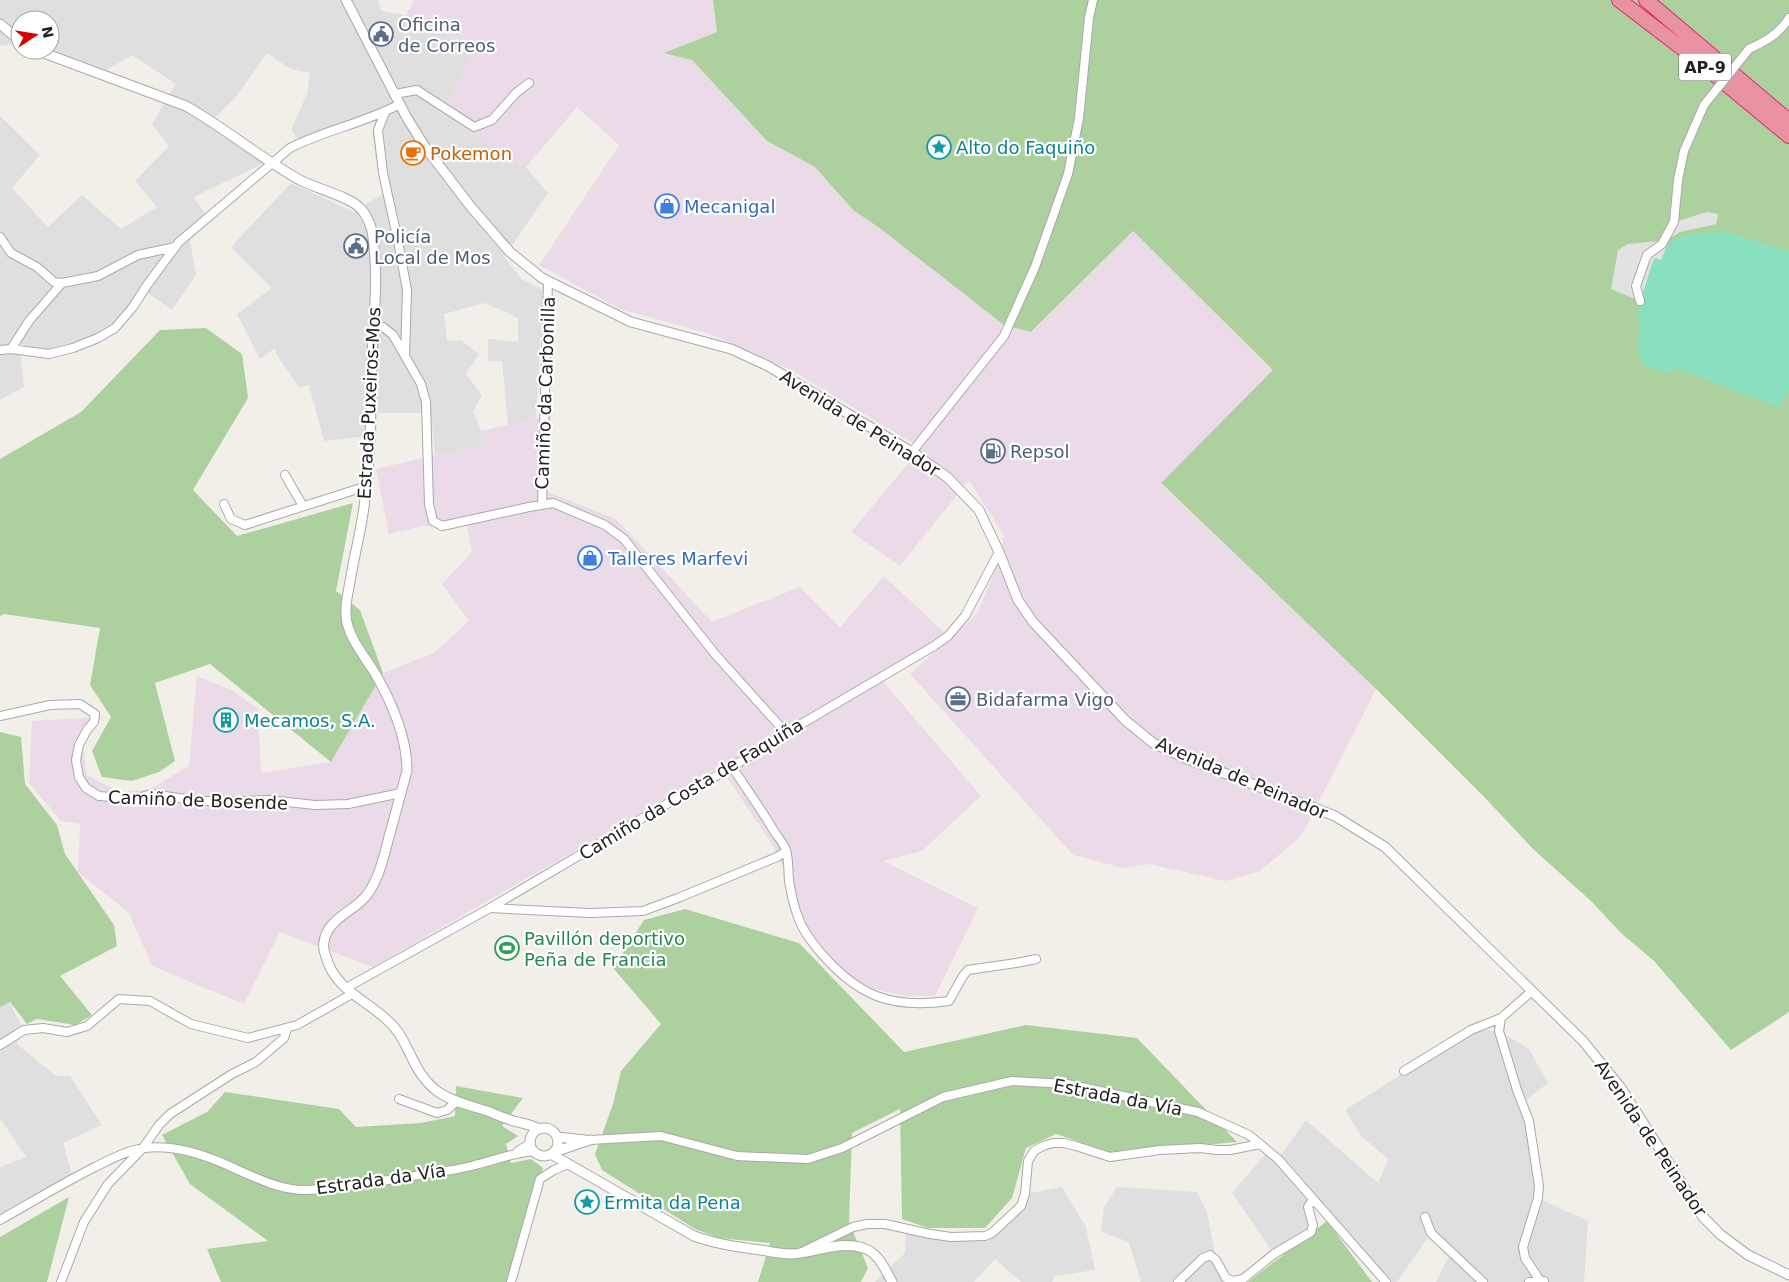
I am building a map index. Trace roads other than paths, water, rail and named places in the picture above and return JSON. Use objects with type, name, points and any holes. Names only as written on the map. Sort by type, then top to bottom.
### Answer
[{"type":"highway","name":"AP-9","points":[[1619,0],[1696,59],[1789,136]]},
{"type":"highway","name":"AP-9","points":[[1646,0],[1789,121]]},
{"type":"street","name":"Avenida de Peinador","points":[[346,0],[400,104],[425,147],[471,207],[510,252],[542,278],[631,322],[731,349],[768,366],[912,452],[947,477],[979,510],[999,552],[1018,600],[1033,622],[1125,720],[1153,743],[1185,758],[1335,816],[1385,847],[1583,1041],[1621,1088],[1703,1217],[1721,1235],[1748,1254],[1789,1275]]},
{"type":"street","points":[[912,452],[1004,336],[1035,267],[1068,174],[1079,118],[1089,18],[1093,0]]},
{"type":"street","points":[[1640,301],[1636,286],[1647,255],[1662,244],[1674,222],[1678,180],[1684,150],[1704,105],[1749,49],[1771,38],[1789,18]]},
{"type":"street","points":[[0,24],[10,32]]},
{"type":"street","name":"Estrada Puxeiros-Mos","points":[[60,59],[186,106],[208,118],[297,178],[314,187],[351,201],[360,207],[371,228],[374,247],[369,462],[364,507],[346,601],[346,617],[349,631],[376,676],[390,704],[404,739],[407,758],[406,771],[380,872],[371,890],[361,903],[335,921],[327,932],[324,942],[328,964],[338,980],[349,991],[387,1019],[398,1033],[424,1079],[438,1092],[457,1101],[518,1122],[529,1123],[537,1131]]},
{"type":"street","points":[[395,94],[417,90],[474,127],[492,120],[516,93],[529,83]]},
{"type":"street","points":[[0,350],[11,349],[49,354],[73,348],[98,338],[115,328],[133,307],[179,242],[290,148],[307,139],[385,112],[400,104]]},
{"type":"street","points":[[385,112],[378,130],[383,173],[407,290],[404,355]]},
{"type":"street","points":[[0,237],[12,253],[37,267],[54,282],[62,283],[98,276],[138,255],[175,247]]},
{"type":"street","name":"Camiño da Carbonilla","points":[[542,505],[548,281]]},
{"type":"street","points":[[11,349],[29,321],[62,283]]},
{"type":"street","points":[[373,325],[383,327],[393,335],[420,384],[426,402],[430,504],[433,521],[442,526],[553,503],[605,524],[624,539],[715,654],[786,732]]},
{"type":"street","points":[[285,476],[303,506]]},
{"type":"street","points":[[224,504],[230,519],[245,525],[367,486]]},
{"type":"street","name":"Camiño da Costa de Faquiña","points":[[0,1044],[24,1030],[43,1028],[66,1032],[87,1026],[119,998],[150,1001],[191,1024],[248,1038],[297,1025],[349,991],[650,813],[732,767],[786,732],[934,646],[948,636],[965,616],[999,552]]},
{"type":"street","name":"Camiño de Bosende","points":[[0,716],[50,705],[80,704],[95,714],[94,722],[79,745],[76,760],[80,777],[86,788],[99,796],[135,799],[150,794],[221,802],[269,800],[315,805],[348,804],[400,794]]},
{"type":"street","points":[[732,767],[786,851],[789,882],[797,916],[806,935],[844,976],[861,988],[885,1000],[908,1004],[949,1001],[968,970],[1016,964],[1036,959]]},
{"type":"street","points":[[490,908],[590,913],[643,911],[777,857],[786,851]]},
{"type":"street","points":[[1404,1071],[1471,1030],[1501,1018],[1532,991]]},
{"type":"street","points":[[1501,1018],[1500,1031],[1517,1090],[1529,1121],[1539,1186],[1538,1198],[1523,1247],[1525,1258],[1543,1282]]},
{"type":"street","points":[[61,1282],[84,1222],[108,1184],[143,1148],[159,1124],[170,1114],[232,1074],[256,1062],[284,1038],[288,1028]]},
{"type":"street","name":"Estrada da Vía","points":[[590,1140],[661,1136],[737,1156],[808,1159],[842,1148],[943,1097],[1012,1081],[1067,1084],[1198,1112],[1249,1135],[1278,1159],[1386,1282]]},
{"type":"street","points":[[399,1099],[437,1113],[447,1110],[457,1101]]},
{"type":"street","points":[[552,1153],[558,1145],[557,1137],[549,1129],[537,1131],[532,1147],[540,1155],[552,1153],[590,1140]]},
{"type":"street","points":[[557,1137],[590,1140]]},
{"type":"street","points":[[799,1253],[853,1227],[867,1224],[885,1224],[951,1237],[985,1236],[992,1233],[1021,1206],[1025,1194],[1028,1161],[1034,1152],[1043,1146],[1053,1143],[1070,1144],[1110,1157],[1160,1150],[1200,1148],[1230,1150],[1260,1144]]},
{"type":"street","name":"Estrada da Vía","points":[[0,1220],[81,1174],[128,1152],[143,1148],[160,1147],[191,1151],[216,1160],[252,1177],[300,1190],[360,1185],[450,1170],[476,1165],[532,1147]]},
{"type":"street","points":[[552,1153],[694,1236],[712,1243],[788,1254],[838,1246],[864,1248],[874,1253],[882,1263],[892,1282]]},
{"type":"street","points":[[511,1282],[540,1179],[568,1164]]},
{"type":"street","points":[[1178,1282],[1203,1258],[1210,1255],[1216,1260],[1226,1278],[1233,1281],[1243,1279],[1274,1254],[1311,1232],[1313,1225],[1308,1207],[1313,1199]]},
{"type":"street","points":[[1425,1217],[1430,1233],[1483,1282]]},
{"type":"street","points":[[1530,1282],[1543,1282]]},
{"type":"place","name":"Oficina de Correos","points":[[381,34]]},
{"type":"place","name":"Alto do Faquiño","points":[[939,147]]},
{"type":"place","name":"Pokemon","points":[[413,153]]},
{"type":"place","name":"Mecanigal","points":[[667,206]]},
{"type":"place","name":"Policía Local de Mos","points":[[356,246]]},
{"type":"place","name":"Repsol","points":[[993,451]]},
{"type":"place","name":"Talleres Marfevi","points":[[590,558]]},
{"type":"place","name":"Bidafarma Vigo","points":[[958,699]]},
{"type":"place","name":"Mecamos, S.A.","points":[[226,720]]},
{"type":"place","name":"Pavillón deportivo Peña de Francia","points":[[507,948]]},
{"type":"place","name":"Ermita da Pena","points":[[587,1202]]}]
